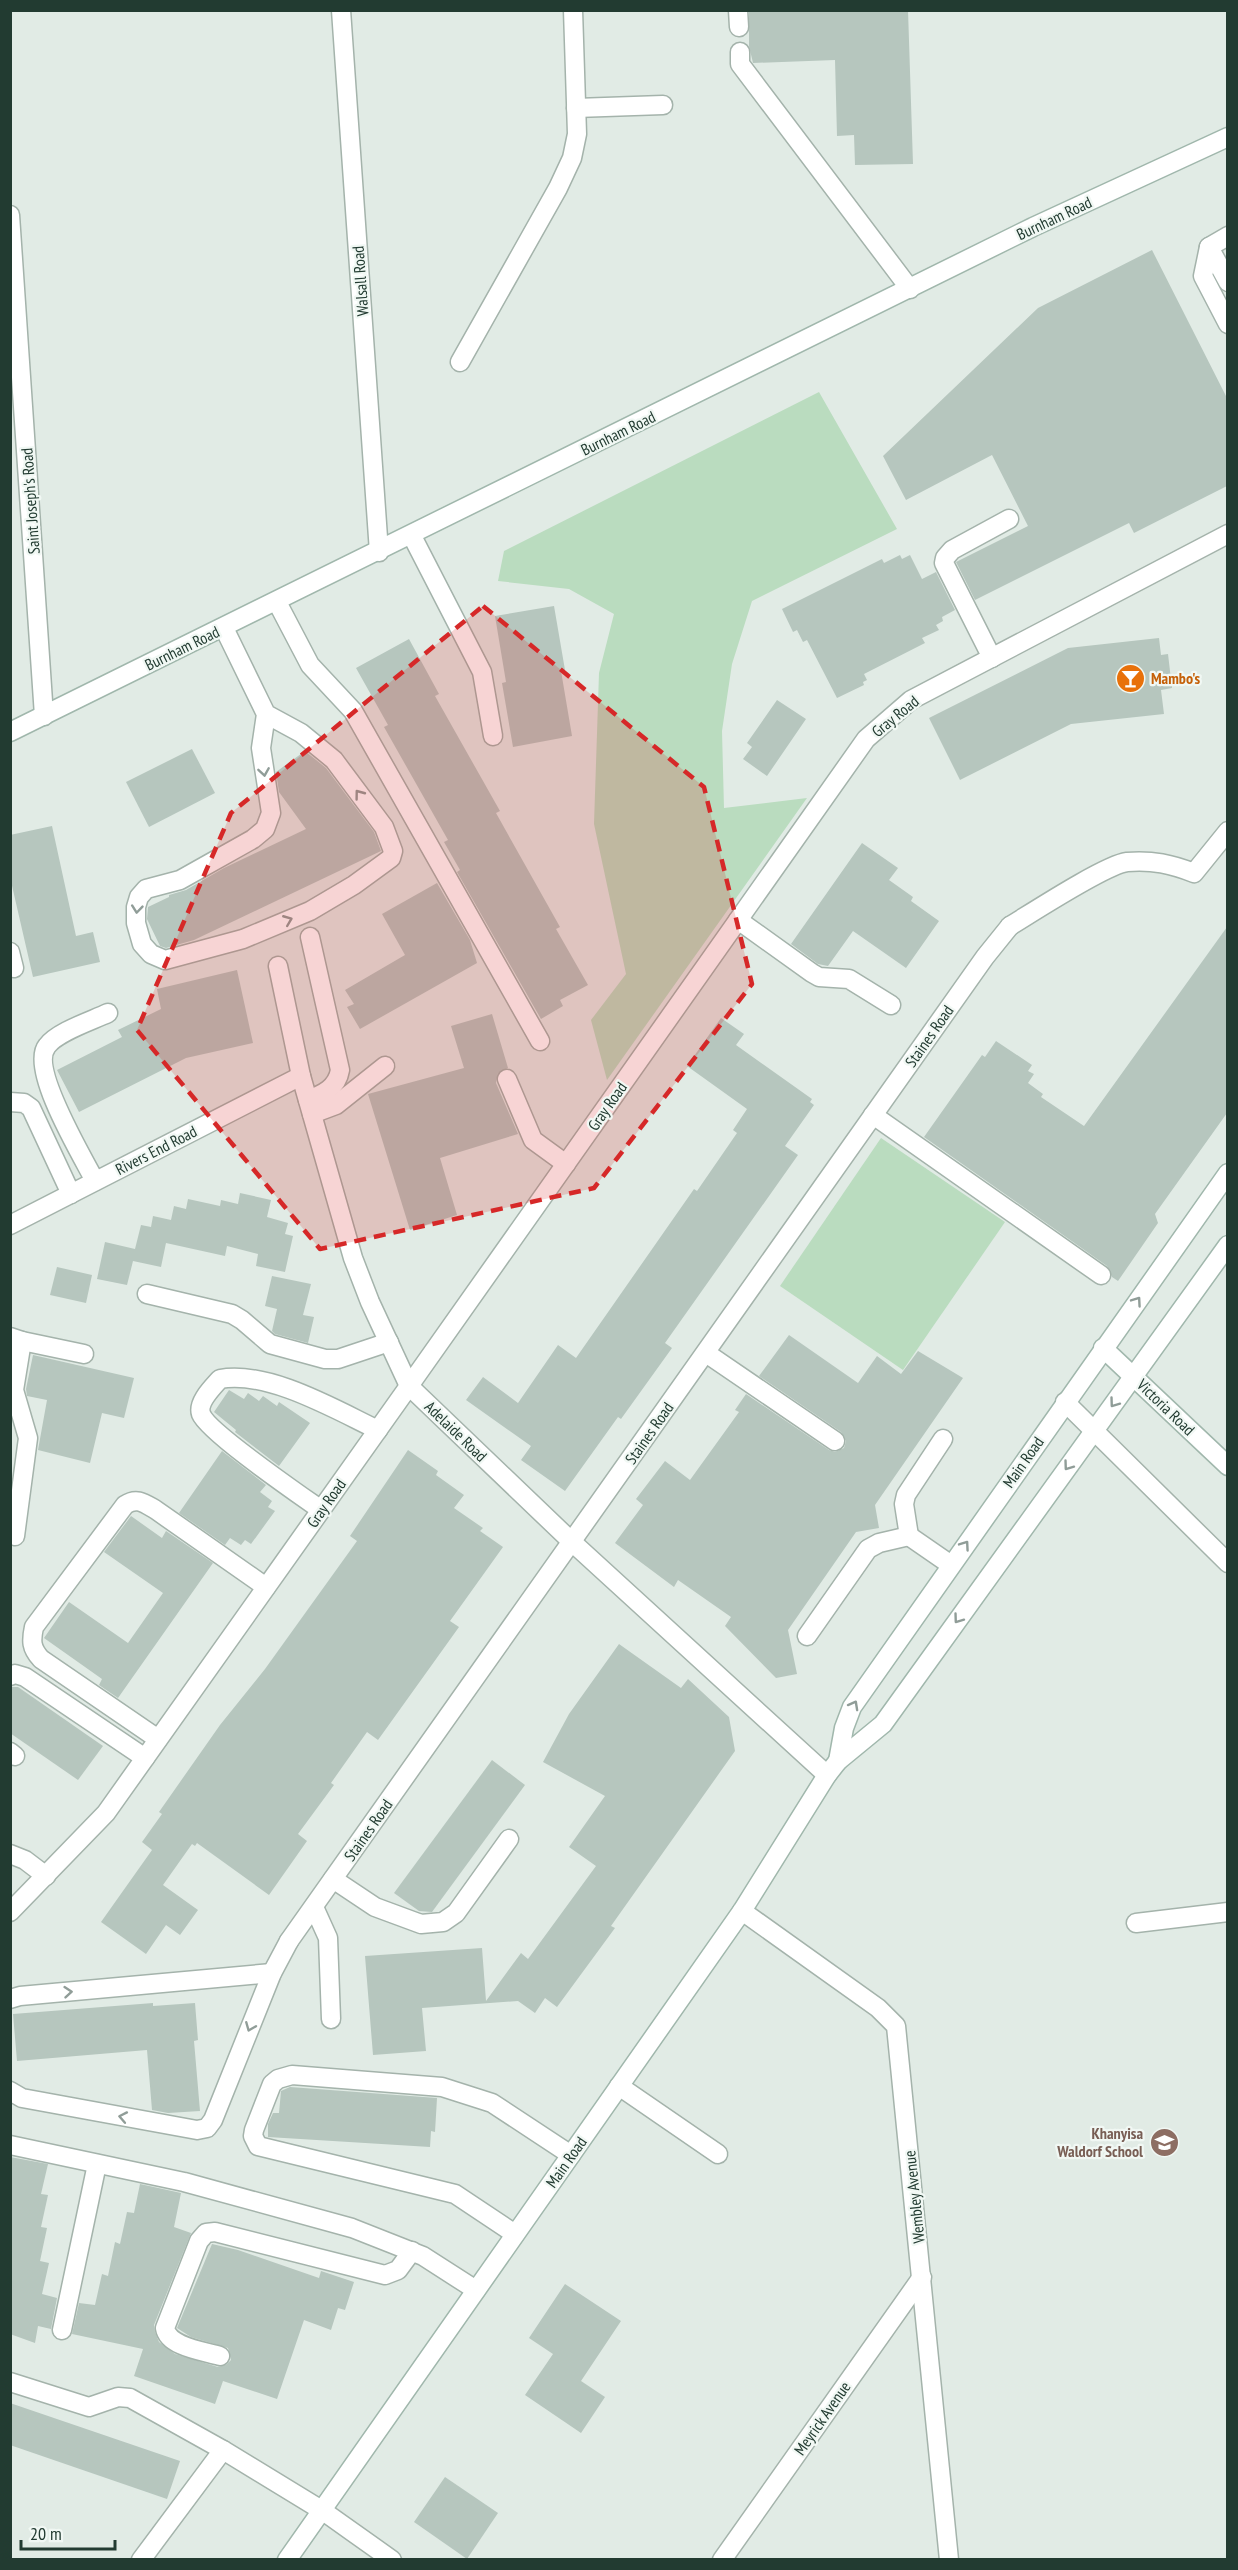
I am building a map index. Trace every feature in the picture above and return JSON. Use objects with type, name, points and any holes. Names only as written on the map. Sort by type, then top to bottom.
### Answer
[{"type":"street","name":"Walsall Road","points":[[341,10],[379,552]]},
{"type":"street","points":[[460,362],[568,170],[577,134],[573,10]]},
{"type":"street","points":[[740,52],[740,64],[910,289]]},
{"type":"street","points":[[576,108],[663,105]]},
{"type":"street","name":"Burnham Road","points":[[10,732],[412,536],[1033,227],[1227,137]]},
{"type":"street","name":"Saint Joseph's Road","points":[[10,215],[44,716]]},
{"type":"street","points":[[1227,236],[1209,247],[1203,276],[1227,324]]},
{"type":"street","points":[[1209,247],[1227,282]]},
{"type":"street","points":[[992,658],[944,563],[952,550],[1009,519]]},
{"type":"street","name":"Gray Road","points":[[10,1912],[106,1813],[866,739],[911,700],[1227,534]]},
{"type":"street","points":[[412,536],[483,672],[493,736]]},
{"type":"street","points":[[277,602],[310,665],[353,711],[540,1041]]},
{"type":"street","points":[[224,628],[266,714],[261,748],[271,813],[265,829],[253,839],[180,880],[146,889],[139,897],[136,907],[136,923],[142,944],[151,954],[165,960],[243,939],[310,911],[354,885],[390,858],[393,851],[392,844],[384,827],[334,760],[301,733],[266,714]]},
{"type":"street","name":"Staines Road","points":[[10,2091],[22,2098],[196,2130],[207,2128],[213,2120],[272,1973],[289,1941],[985,957],[1010,926],[1101,873],[1125,862],[1165,862],[1194,873],[1227,831]]},
{"type":"street","points":[[738,920],[812,974],[825,978],[849,979],[891,1005]]},
{"type":"street","points":[[310,937],[340,1070],[332,1087],[310,1107]]},
{"type":"street","name":"Adelaide Road","points":[[278,966],[301,1076],[353,1258],[409,1386],[572,1542],[832,1768]]},
{"type":"street","points":[[95,1182],[46,1083],[41,1057],[54,1038],[108,1013]]},
{"type":"street","points":[[310,1107],[336,1105],[386,1066]]},
{"type":"street","name":"Rivers End Road","points":[[10,1225],[301,1076]]},
{"type":"street","points":[[507,1079],[533,1140],[566,1164]]},
{"type":"street","points":[[10,1102],[24,1103],[31,1108],[71,1194]]},
{"type":"street","points":[[873,1115],[1101,1275]]},
{"type":"street","name":"Main Road","points":[[287,2559],[323,2511],[742,1911],[832,1768],[852,1707],[1227,1173]]},
{"type":"street","name":"Main Road","points":[[832,1768],[883,1724],[1227,1245]]},
{"type":"street","points":[[147,1294],[232,1314],[270,1344],[325,1359],[338,1359],[389,1342]]},
{"type":"street","points":[[15,1536],[28,1438],[14,1390],[16,1339],[84,1354]]},
{"type":"street","name":"Victoria Road","points":[[1103,1348],[1227,1466]]},
{"type":"street","points":[[706,1353],[835,1441]]},
{"type":"street","points":[[321,1510],[244,1454],[213,1427],[200,1413],[201,1405],[220,1379],[235,1377],[301,1393],[378,1430]]},
{"type":"street","points":[[1065,1402],[1095,1429],[1227,1563]]},
{"type":"street","points":[[944,1439],[906,1495],[904,1504],[909,1536],[951,1565]]},
{"type":"street","points":[[158,1739],[40,1659],[33,1650],[34,1627],[124,1505],[132,1500],[140,1501],[156,1510],[266,1587]]},
{"type":"street","points":[[807,1636],[868,1549],[879,1543],[909,1536]]},
{"type":"street","points":[[10,1676],[15,1674],[25,1677],[145,1758]]},
{"type":"street","points":[[333,1879],[375,1907],[421,1924],[443,1922],[456,1913],[509,1839]]},
{"type":"street","points":[[10,1854],[25,1860],[46,1876]]},
{"type":"street","points":[[314,1907],[328,1938],[331,2019]]},
{"type":"street","name":"Wembley Avenue","points":[[742,1911],[894,2021],[897,2031],[949,2559]]},
{"type":"street","points":[[1136,1923],[1227,1912]]},
{"type":"street","points":[[10,1999],[20,1996],[272,1973]]},
{"type":"street","points":[[515,2234],[455,2194],[258,2146],[253,2136],[254,2130],[272,2084],[278,2079],[292,2076],[439,2086],[492,2103],[571,2155]]},
{"type":"street","points":[[619,2086],[718,2154]]},
{"type":"street","points":[[10,2145],[184,2182],[341,2225],[412,2251],[476,2290]]},
{"type":"street","points":[[62,2330],[97,2163]]},
{"type":"street","points":[[220,2356],[175,2341],[166,2334],[165,2328],[199,2241],[206,2234],[215,2232],[384,2275],[398,2270],[412,2251]]},
{"type":"street","name":"Meyrick Avenue","points":[[722,2559],[922,2277]]},
{"type":"street","points":[[10,2382],[89,2408],[118,2397],[130,2398],[223,2450],[323,2511],[392,2559]]},
{"type":"street","points":[[141,2559],[223,2450]]},
{"type":"highlighted area","points":[[483,606],[704,787],[752,984],[594,1188],[320,1249],[137,1030],[231,813]]},
{"type":"green space","points":[[819,392],[897,529],[752,601],[732,664],[722,731],[724,808],[807,798],[607,1080],[591,1020],[626,974],[594,824],[599,673],[614,614],[569,589],[498,581],[504,551]]},
{"type":"green space","points":[[881,1138],[1005,1222],[903,1370],[780,1286]]},
{"type":"building","points":[[749,10],[908,10],[913,164],[855,165],[854,135],[837,136],[835,60],[753,63],[749,46]]},
{"type":"building","points":[[1152,250],[1227,398],[1227,486],[1134,533],[1129,523],[975,600],[956,562],[1028,526],[992,455],[906,500],[883,456],[1038,308]]},
{"type":"building","points":[[900,555],[902,559],[910,555],[922,579],[936,572],[955,610],[942,617],[943,621],[936,625],[939,630],[922,638],[925,643],[864,674],[867,680],[863,682],[864,685],[837,698],[807,640],[803,642],[797,630],[793,632],[782,609],[882,559],[884,563]]},
{"type":"building","points":[[554,606],[565,670],[561,671],[572,736],[513,747],[502,683],[506,682],[495,616]]},
{"type":"building","points":[[1159,638],[1161,655],[1168,654],[1172,688],[1161,690],[1164,714],[1071,724],[960,780],[929,718],[1068,648]]},
{"type":"building","points":[[409,639],[439,694],[435,696],[500,811],[496,813],[560,927],[556,929],[588,985],[560,1000],[563,1006],[541,1019],[457,872],[460,870],[444,842],[448,840],[384,727],[388,725],[356,668]]},
{"type":"building","points":[[777,700],[806,719],[767,776],[743,759],[752,747],[747,743]]},
{"type":"building","points":[[192,749],[215,793],[149,827],[126,782]]},
{"type":"building","points":[[305,751],[326,768],[374,832],[381,851],[194,940],[166,948],[160,946],[147,919],[148,907],[306,829],[279,792],[276,772]]},
{"type":"building","points":[[52,826],[76,936],[93,932],[100,962],[33,977],[10,877],[10,835]]},
{"type":"building","points":[[862,843],[898,868],[889,880],[913,897],[911,901],[939,921],[906,968],[853,931],[828,966],[818,964],[791,944]]},
{"type":"building","points":[[437,883],[470,940],[477,963],[360,1029],[347,1007],[354,1004],[345,990],[405,955],[382,914]]},
{"type":"building","points":[[1227,927],[1227,1113],[1155,1214],[1158,1223],[1118,1281],[1112,1277],[1107,1266],[924,1137],[982,1055],[985,1057],[996,1041],[1032,1065],[1028,1071],[1034,1074],[1028,1083],[1043,1094],[1041,1097],[1084,1126]]},
{"type":"building","points":[[237,970],[253,1043],[186,1058],[79,1112],[57,1070],[122,1037],[118,1030],[161,1009],[157,989]]},
{"type":"building","points":[[492,1014],[508,1068],[498,1073],[496,1083],[518,1134],[440,1158],[457,1215],[410,1230],[368,1094],[464,1068],[451,1026]]},
{"type":"building","points":[[721,1018],[744,1034],[736,1045],[812,1099],[810,1102],[814,1105],[785,1146],[798,1155],[665,1343],[672,1348],[621,1419],[618,1417],[565,1491],[521,1460],[531,1446],[466,1400],[483,1377],[518,1403],[558,1345],[576,1358],[694,1189],[697,1191],[737,1133],[733,1130],[747,1109],[687,1066]]},
{"type":"building","points":[[240,1193],[271,1200],[267,1217],[288,1223],[285,1234],[293,1236],[285,1272],[256,1266],[258,1254],[227,1246],[225,1256],[166,1243],[161,1267],[133,1261],[127,1285],[97,1279],[105,1242],[135,1249],[141,1225],[151,1227],[153,1216],[171,1220],[174,1206],[186,1209],[188,1199],[220,1206],[221,1200],[238,1204]]},
{"type":"building","points":[[57,1267],[92,1275],[86,1303],[50,1295]]},
{"type":"building","points":[[272,1276],[311,1284],[303,1315],[314,1317],[308,1343],[275,1334],[272,1331],[277,1309],[265,1306]]},
{"type":"building","points":[[789,1335],[858,1383],[877,1356],[901,1374],[918,1351],[963,1378],[875,1505],[879,1528],[856,1532],[788,1630],[797,1674],[776,1678],[725,1626],[731,1617],[678,1580],[674,1587],[615,1543],[643,1505],[636,1499],[665,1461],[690,1480],[739,1412],[735,1410],[746,1394],[829,1450],[835,1452],[844,1448],[846,1441],[841,1432],[759,1376]]},
{"type":"building","points":[[33,1355],[134,1378],[124,1418],[102,1413],[90,1463],[38,1450],[47,1400],[27,1396],[26,1389]]},
{"type":"building","points":[[229,1390],[244,1399],[248,1393],[259,1401],[263,1396],[277,1406],[279,1402],[310,1423],[279,1466],[235,1432],[236,1430],[214,1412]]},
{"type":"building","points":[[408,1450],[438,1471],[436,1475],[464,1495],[454,1508],[483,1528],[480,1531],[503,1547],[450,1621],[459,1627],[378,1740],[367,1732],[331,1783],[334,1785],[298,1834],[307,1841],[269,1895],[197,1843],[195,1846],[192,1844],[163,1885],[198,1910],[180,1935],[166,1925],[146,1954],[101,1922],[152,1850],[142,1842],[162,1814],[159,1812],[220,1725],[265,1669],[357,1541],[350,1536]]},
{"type":"building","points":[[222,1451],[266,1485],[260,1492],[272,1501],[268,1507],[275,1511],[251,1544],[245,1540],[241,1545],[230,1538],[225,1545],[179,1513]]},
{"type":"building","points":[[131,1516],[162,1538],[166,1531],[213,1563],[118,1698],[99,1685],[102,1679],[44,1638],[69,1602],[128,1643],[163,1593],[104,1552]]},
{"type":"building","points":[[619,1644],[681,1688],[688,1679],[729,1717],[735,1751],[611,1926],[615,1928],[557,2007],[545,1998],[535,2013],[518,2001],[422,2008],[426,2051],[373,2055],[365,1956],[482,1948],[486,2001],[521,1953],[528,1959],[596,1866],[569,1847],[605,1796],[543,1762],[569,1714]]},
{"type":"building","points":[[10,1687],[18,1687],[103,1746],[78,1780],[10,1733]]},
{"type":"building","points":[[492,1760],[525,1785],[432,1912],[419,1911],[394,1893]]},
{"type":"building","points":[[153,2003],[153,2006],[195,2003],[198,2040],[194,2041],[200,2111],[168,2113],[152,2110],[147,2050],[17,2061],[13,2014]]},
{"type":"building","points":[[290,2087],[437,2098],[435,2132],[431,2131],[430,2147],[268,2137],[268,2124],[273,2113],[279,2113],[281,2091]]},
{"type":"building","points":[[10,2157],[48,2164],[41,2194],[48,2195],[41,2227],[47,2228],[40,2261],[49,2263],[42,2294],[57,2298],[51,2329],[38,2326],[35,2343],[10,2334]]},
{"type":"building","points":[[140,2184],[181,2193],[174,2227],[191,2233],[154,2325],[159,2342],[175,2354],[218,2367],[231,2360],[228,2348],[191,2337],[177,2328],[212,2244],[238,2250],[319,2278],[321,2271],[354,2282],[345,2310],[338,2308],[331,2330],[304,2320],[277,2399],[223,2381],[215,2404],[134,2376],[143,2349],[72,2334],[79,2303],[95,2305],[102,2274],[108,2276],[115,2242],[120,2244],[127,2212],[134,2213]]},
{"type":"building","points":[[565,2284],[621,2321],[581,2381],[605,2397],[581,2433],[525,2395],[553,2354],[529,2338]]},
{"type":"building","points":[[10,2403],[180,2461],[167,2499],[10,2445]]},
{"type":"building","points":[[445,2477],[498,2513],[467,2559],[414,2522]]},
{"type":"place","name":"Mambo's","points":[[1130,678]]},
{"type":"place","name":"Khanyisa Waldorf School","points":[[1164,2142]]}]
